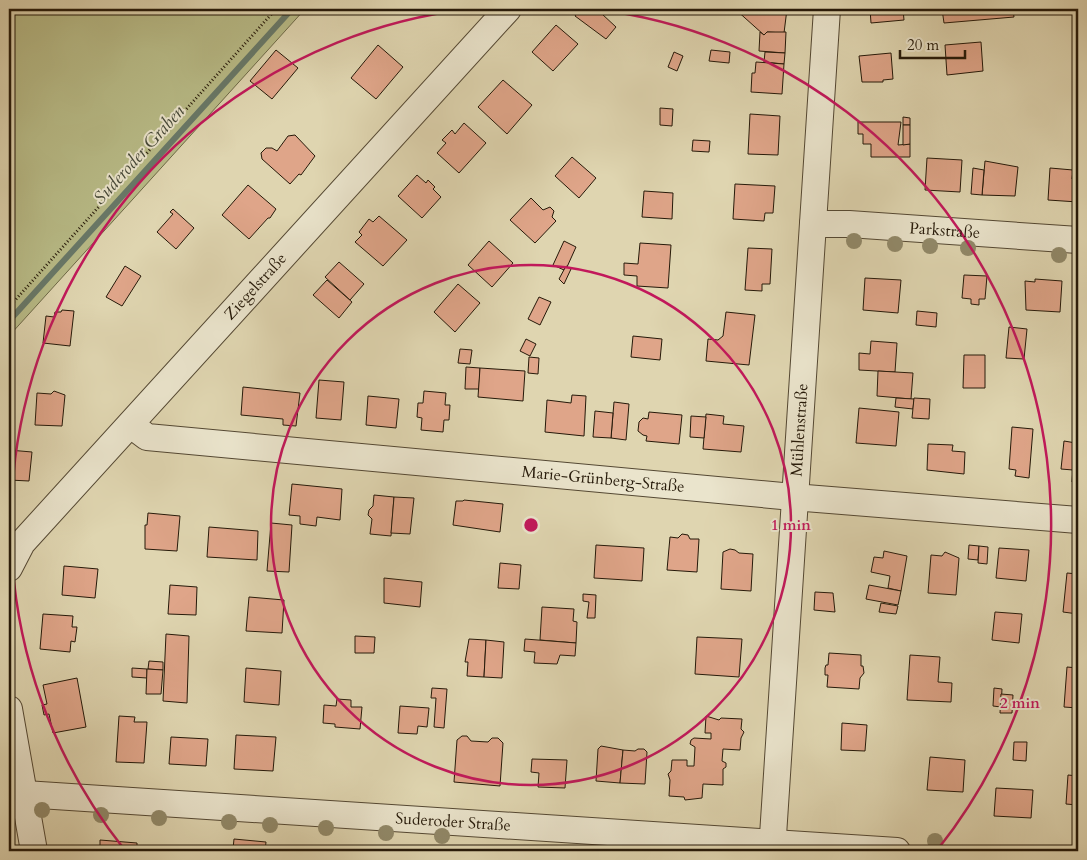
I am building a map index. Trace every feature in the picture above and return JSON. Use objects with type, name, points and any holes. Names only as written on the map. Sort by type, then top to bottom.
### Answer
[{"type":"street","name":"Ziegelstraße","points":[[9,568],[22,543],[508,9]]},
{"type":"street","name":"Mühlenstraße","points":[[772,847],[793,497],[827,9]]},
{"type":"street","name":"Parkstraße","points":[[813,224],[849,224],[1078,240]]},
{"type":"street","name":"Marie-Grünberg-Straße","points":[[131,425],[147,436],[793,497],[1078,520]]},
{"type":"street","points":[[9,709],[16,794],[34,851]]},
{"type":"street","name":"Suderoder Straße","points":[[16,794],[772,847],[898,851]]},
{"type":"path","points":[[9,307],[276,9]]},
{"type":"green space","points":[[9,9],[305,9],[9,336]]},
{"type":"building","points":[[572,9],[607,9],[602,14],[616,27],[606,39],[575,16],[577,13]]},
{"type":"building","points":[[735,9],[787,9],[784,33],[767,32],[764,35]]},
{"type":"building","points":[[870,9],[903,9],[904,20],[871,23]]},
{"type":"building","points":[[942,9],[1013,9],[1014,17],[944,23]]},
{"type":"building","points":[[556,25],[578,44],[553,71],[532,52]]},
{"type":"building","points":[[760,32],[764,35],[767,32],[786,32],[785,53],[759,51]]},
{"type":"building","points":[[981,42],[983,71],[947,75],[945,45]]},
{"type":"building","points":[[378,45],[403,67],[376,99],[351,78]]},
{"type":"building","points":[[276,50],[298,68],[272,99],[250,81]]},
{"type":"building","points":[[711,50],[730,52],[729,63],[709,61]]},
{"type":"building","points":[[674,52],[683,56],[677,71],[668,67]]},
{"type":"building","points":[[765,52],[785,53],[784,64],[764,62]]},
{"type":"building","points":[[891,53],[893,79],[883,80],[883,82],[862,82],[859,56]]},
{"type":"building","points":[[756,62],[784,64],[782,94],[751,92],[752,73],[755,73]]},
{"type":"building","points":[[503,80],[532,105],[507,134],[478,107]]},
{"type":"building","points":[[660,108],[673,109],[672,126],[660,125]]},
{"type":"building","points":[[750,114],[780,116],[778,155],[748,154]]},
{"type":"building","points":[[903,117],[910,118],[910,125],[903,125]]},
{"type":"building","points":[[858,122],[901,122],[898,145],[910,144],[910,157],[871,157],[871,144],[863,144],[863,134],[858,134]]},
{"type":"building","points":[[464,123],[486,143],[459,173],[437,153],[446,143],[442,140],[452,130],[455,134]]},
{"type":"building","points":[[903,125],[910,125],[910,144],[903,145]]},
{"type":"building","points":[[295,135],[315,156],[301,175],[299,174],[290,184],[262,159],[261,153],[266,148],[272,148],[277,151],[288,136]]},
{"type":"building","points":[[693,140],[710,141],[709,152],[692,151]]},
{"type":"building","points":[[572,157],[596,178],[579,198],[555,176]]},
{"type":"building","points":[[927,158],[962,160],[960,192],[925,190]]},
{"type":"building","points":[[985,161],[1018,167],[1015,196],[982,195]]},
{"type":"building","points":[[973,168],[984,170],[982,195],[971,194]]},
{"type":"building","points":[[1050,168],[1073,170],[1072,179],[1078,179],[1078,202],[1048,200]]},
{"type":"building","points":[[417,175],[426,183],[428,180],[441,197],[422,218],[398,196]]},
{"type":"building","points":[[735,184],[775,186],[773,213],[765,213],[764,221],[733,219]]},
{"type":"building","points":[[248,185],[276,209],[270,218],[249,239],[222,215]]},
{"type":"building","points":[[644,191],[673,193],[672,219],[642,217]]},
{"type":"building","points":[[531,198],[543,210],[550,207],[554,211],[552,217],[556,221],[535,243],[510,220]]},
{"type":"building","points":[[173,209],[194,228],[176,249],[157,232],[173,214],[170,212]]},
{"type":"building","points":[[379,216],[407,240],[383,266],[355,242],[362,235],[359,232],[369,219],[373,222]]},
{"type":"building","points":[[489,241],[513,263],[492,287],[468,265]]},
{"type":"building","points":[[564,241],[576,247],[564,270],[553,265]]},
{"type":"building","points":[[640,243],[671,245],[668,288],[637,286],[637,276],[624,275],[624,263],[638,264]]},
{"type":"building","points":[[748,248],[772,249],[770,284],[762,284],[762,291],[745,290]]},
{"type":"building","points":[[339,262],[364,284],[350,300],[325,277]]},
{"type":"building","points":[[125,266],[141,276],[122,306],[106,297]]},
{"type":"building","points":[[566,266],[571,269],[564,284],[559,279]]},
{"type":"building","points":[[964,275],[987,276],[985,299],[979,299],[979,305],[971,304],[971,299],[962,298]]},
{"type":"building","points":[[865,278],[901,280],[898,313],[863,310]]},
{"type":"building","points":[[1035,279],[1062,281],[1060,312],[1026,310],[1025,281],[1035,282]]},
{"type":"building","points":[[327,280],[352,302],[339,318],[313,295]]},
{"type":"building","points":[[458,284],[480,303],[455,332],[434,312]]},
{"type":"building","points":[[539,297],[551,302],[540,325],[528,319]]},
{"type":"building","points":[[62,310],[74,311],[70,346],[43,343],[46,316],[54,317],[55,312],[61,312]]},
{"type":"building","points":[[917,311],[937,313],[936,327],[916,325]]},
{"type":"building","points":[[726,312],[755,315],[749,365],[706,361],[708,339],[718,340],[723,336]]},
{"type":"building","points":[[1009,327],[1027,329],[1024,359],[1006,358]]},
{"type":"building","points":[[633,336],[662,339],[660,360],[631,357]]},
{"type":"building","points":[[526,339],[536,344],[530,356],[520,351]]},
{"type":"building","points":[[871,341],[897,343],[895,372],[859,370],[859,353],[870,354]]},
{"type":"building","points":[[460,349],[472,350],[470,364],[458,363]]},
{"type":"building","points":[[964,355],[985,355],[985,388],[963,388]]},
{"type":"building","points":[[529,357],[539,358],[538,374],[528,373]]},
{"type":"building","points":[[466,367],[480,368],[479,389],[465,389]]},
{"type":"building","points":[[480,368],[525,371],[523,401],[478,397]]},
{"type":"building","points":[[878,371],[913,373],[911,399],[877,396]]},
{"type":"building","points":[[319,380],[344,382],[341,420],[316,418]]},
{"type":"building","points":[[243,387],[300,393],[296,426],[283,425],[283,419],[241,415]]},
{"type":"building","points":[[54,391],[65,395],[62,426],[35,425],[37,393],[51,394]]},
{"type":"building","points":[[424,391],[446,393],[445,405],[450,405],[449,420],[444,420],[443,432],[421,430],[422,418],[417,417],[418,403],[423,403]]},
{"type":"building","points":[[572,395],[586,396],[584,436],[545,432],[547,400],[571,403]]},
{"type":"building","points":[[368,396],[399,399],[396,428],[366,425]]},
{"type":"building","points":[[896,398],[914,399],[913,409],[895,407]]},
{"type":"building","points":[[914,398],[930,399],[929,419],[912,418]]},
{"type":"building","points":[[614,402],[629,404],[626,440],[611,438]]},
{"type":"building","points":[[859,408],[899,412],[896,446],[856,443]]},
{"type":"building","points":[[595,411],[613,413],[611,438],[593,437]]},
{"type":"building","points":[[649,412],[682,415],[679,444],[646,441],[647,436],[638,431],[639,422],[643,418],[648,419]]},
{"type":"building","points":[[706,414],[724,416],[723,424],[744,426],[741,452],[703,449]]},
{"type":"building","points":[[691,416],[706,417],[704,438],[690,437]]},
{"type":"building","points":[[1012,427],[1033,429],[1029,478],[1015,476],[1016,470],[1009,469]]},
{"type":"building","points":[[1064,441],[1076,443],[1073,470],[1061,469]]},
{"type":"building","points":[[928,444],[953,445],[952,451],[965,452],[964,474],[927,470]]},
{"type":"building","points":[[9,450],[32,452],[29,481],[9,480]]},
{"type":"building","points":[[1074,453],[1078,453],[1078,483],[1072,482]]},
{"type":"building","points":[[292,484],[342,489],[340,520],[317,517],[316,526],[300,524],[300,516],[289,515]]},
{"type":"building","points":[[374,495],[394,497],[391,536],[370,534],[372,519],[368,515],[369,510],[373,506]]},
{"type":"building","points":[[394,497],[414,498],[410,534],[391,533]]},
{"type":"building","points":[[464,500],[503,504],[500,532],[453,525],[456,501]]},
{"type":"building","points":[[148,513],[180,516],[177,551],[145,549],[145,525],[147,525]]},
{"type":"building","points":[[271,523],[292,525],[289,572],[267,571]]},
{"type":"building","points":[[209,527],[258,531],[257,560],[207,557]]},
{"type":"building","points":[[682,534],[688,535],[690,539],[699,539],[697,572],[667,570],[670,537],[678,538]]},
{"type":"building","points":[[596,545],[644,548],[642,581],[594,578]]},
{"type":"building","points":[[969,545],[979,546],[978,560],[968,559]]},
{"type":"building","points":[[979,546],[988,547],[987,564],[978,563]]},
{"type":"building","points":[[999,548],[1029,550],[1026,581],[996,578]]},
{"type":"building","points":[[730,549],[739,553],[753,554],[751,591],[721,589],[723,552]]},
{"type":"building","points":[[884,551],[907,556],[901,591],[888,588],[890,576],[871,572],[874,557],[883,558]]},
{"type":"building","points":[[945,552],[959,558],[956,595],[928,593],[931,555],[942,556]]},
{"type":"building","points":[[500,563],[521,565],[519,589],[498,588]]},
{"type":"building","points":[[64,566],[98,569],[95,598],[62,595]]},
{"type":"building","points":[[1067,573],[1078,574],[1078,614],[1063,612]]},
{"type":"building","points":[[384,578],[422,582],[420,607],[384,603]]},
{"type":"building","points":[[170,585],[197,587],[196,615],[168,614]]},
{"type":"building","points":[[869,585],[901,591],[898,605],[866,599]]},
{"type":"building","points":[[815,592],[833,593],[835,612],[814,610]]},
{"type":"building","points":[[583,594],[596,595],[595,618],[587,618],[589,602],[583,601]]},
{"type":"building","points":[[249,597],[284,600],[282,633],[246,631]]},
{"type":"building","points":[[881,603],[898,606],[896,614],[879,612]]},
{"type":"building","points":[[542,607],[574,609],[573,621],[577,622],[576,643],[540,640]]},
{"type":"building","points":[[995,612],[1022,614],[1019,643],[992,640]]},
{"type":"building","points":[[43,614],[73,616],[72,627],[77,627],[75,642],[71,641],[70,652],[40,649]]},
{"type":"building","points":[[166,634],[189,636],[187,703],[163,701]]},
{"type":"building","points":[[355,636],[375,637],[374,653],[355,653]]},
{"type":"building","points":[[697,637],[742,639],[739,677],[695,674]]},
{"type":"building","points":[[469,639],[486,640],[484,677],[467,676],[468,662],[465,662]]},
{"type":"building","points":[[525,639],[576,643],[575,656],[560,655],[557,664],[534,663],[535,652],[524,651]]},
{"type":"building","points":[[486,640],[504,642],[502,678],[484,677]]},
{"type":"building","points":[[829,653],[861,655],[861,666],[863,666],[864,673],[860,678],[859,689],[827,687],[828,675],[825,675],[825,668],[828,665]]},
{"type":"building","points":[[910,655],[940,657],[938,682],[952,683],[951,702],[907,700]]},
{"type":"building","points":[[149,661],[163,662],[163,670],[148,669]]},
{"type":"building","points":[[1067,667],[1078,668],[1078,708],[1064,707]]},
{"type":"building","points":[[132,668],[147,669],[147,678],[132,677]]},
{"type":"building","points":[[246,668],[281,671],[279,705],[244,702]]},
{"type":"building","points":[[147,669],[163,670],[161,694],[146,694]]},
{"type":"building","points":[[77,678],[86,727],[53,733],[49,714],[44,715],[42,705],[47,704],[43,685]]},
{"type":"building","points":[[432,688],[447,689],[444,728],[434,727],[436,698],[431,698]]},
{"type":"building","points":[[994,688],[1002,689],[1001,707],[993,706]]},
{"type":"building","points":[[1001,694],[1013,695],[1012,713],[1000,713]]},
{"type":"building","points":[[337,699],[351,700],[351,707],[362,707],[360,729],[335,727],[335,724],[323,723],[324,705],[336,706]]},
{"type":"building","points":[[400,706],[429,708],[427,727],[418,726],[417,734],[398,733]]},
{"type":"building","points":[[119,716],[135,717],[134,722],[147,722],[144,763],[116,762]]},
{"type":"building","points":[[706,716],[719,720],[721,718],[742,719],[741,729],[744,732],[741,738],[740,750],[723,749],[722,761],[726,763],[726,767],[723,769],[723,785],[703,784],[702,798],[685,800],[684,797],[669,796],[670,780],[668,774],[671,771],[672,760],[687,760],[687,766],[694,766],[695,747],[690,744],[691,740],[694,738],[711,739],[711,733],[705,733]]},
{"type":"building","points":[[842,723],[867,725],[865,751],[841,750]]},
{"type":"building","points":[[236,735],[276,737],[273,771],[234,769]]},
{"type":"building","points":[[462,736],[467,736],[471,741],[488,742],[492,738],[498,738],[503,743],[500,786],[454,782],[457,740]]},
{"type":"building","points":[[171,737],[208,739],[206,766],[169,764]]},
{"type":"building","points":[[1014,742],[1027,742],[1026,761],[1013,760]]},
{"type":"building","points":[[601,746],[623,750],[620,783],[596,781],[598,749]]},
{"type":"building","points":[[644,749],[647,752],[645,784],[620,783],[623,750],[635,751]]},
{"type":"building","points":[[930,757],[965,760],[963,792],[927,790]]},
{"type":"building","points":[[532,759],[567,760],[565,788],[538,787],[539,773],[531,772]]},
{"type":"building","points":[[1068,775],[1078,776],[1078,805],[1066,804]]},
{"type":"building","points":[[996,788],[1033,790],[1031,818],[994,816]]},
{"type":"building","points":[[234,839],[266,842],[265,851],[233,849]]},
{"type":"building","points":[[100,840],[137,843],[137,851],[100,851]]},
{"type":"waterway","name":"Suderoder Graben","points":[[9,321],[292,9]]}]
